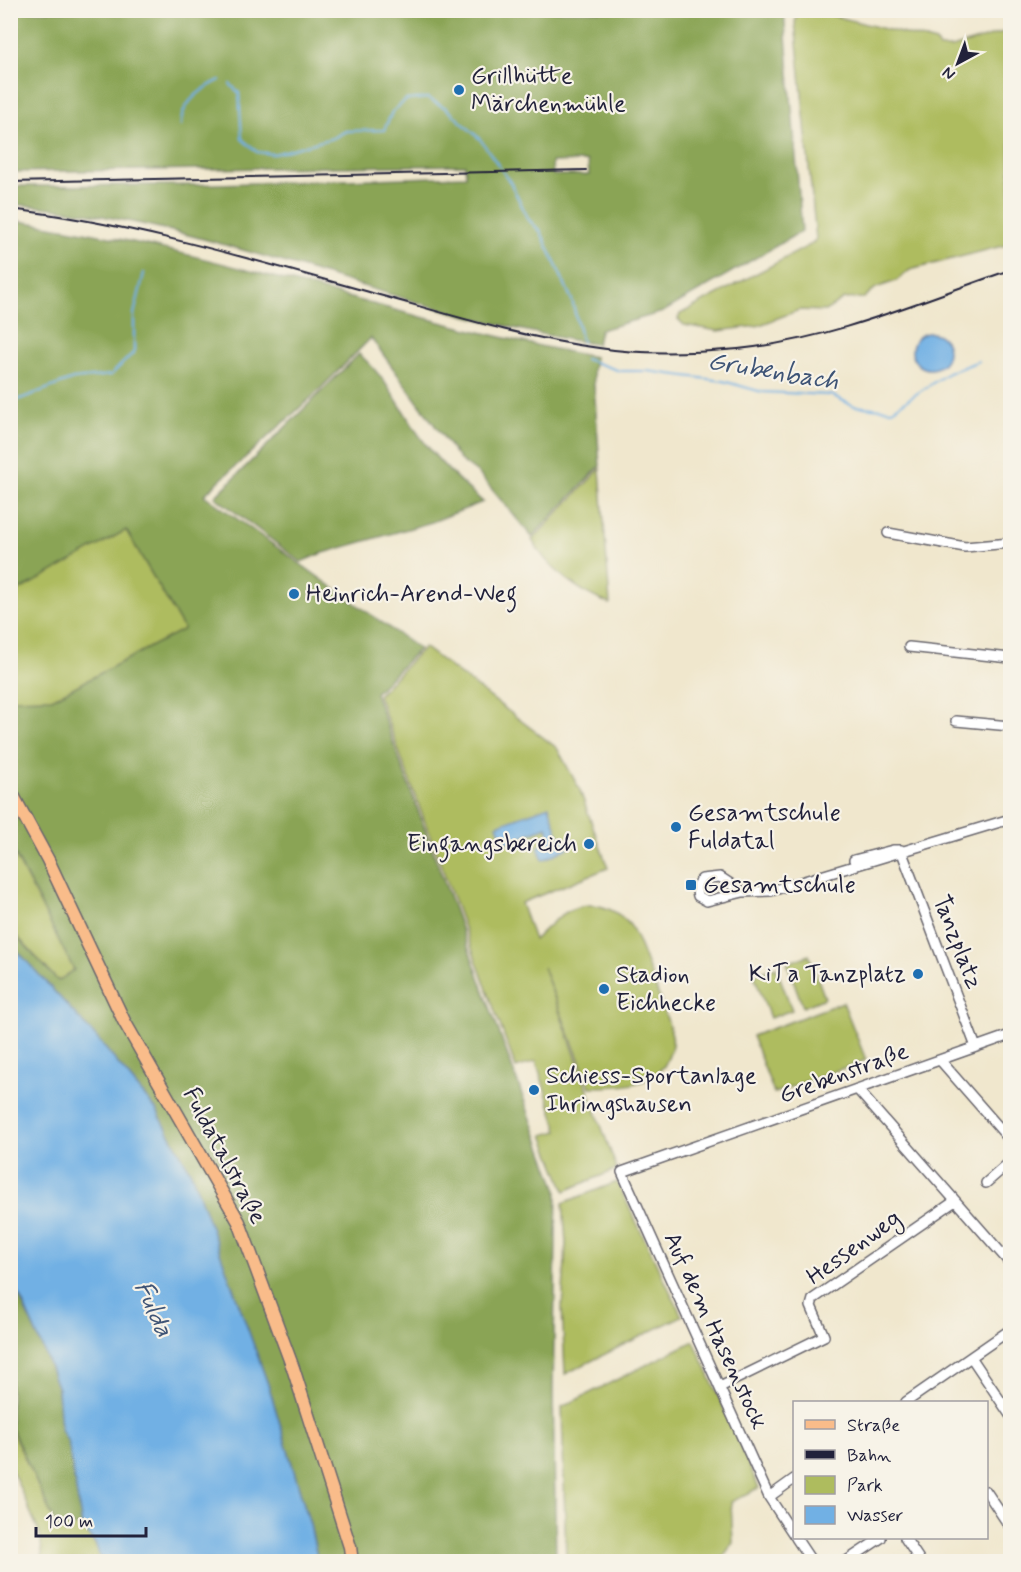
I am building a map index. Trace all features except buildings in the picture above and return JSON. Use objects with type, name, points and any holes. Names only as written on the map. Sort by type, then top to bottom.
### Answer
[{"type":"main road","name":"Fuldatalstraße","points":[[10,790],[48,860],[124,1022],[239,1222],[292,1368],[350,1547],[352,1562]]},
{"type":"street","points":[[888,533],[965,547],[1011,543]]},
{"type":"street","points":[[909,647],[1011,657]]},
{"type":"street","points":[[956,721],[1011,726]]},
{"type":"street","points":[[743,892],[720,877],[709,877],[697,883],[698,896],[707,901],[743,892],[782,887],[1011,819]]},
{"type":"street","name":"Tanzplatz","points":[[902,850],[976,1047]]},
{"type":"street","name":"Grebenstraße","points":[[622,1172],[1011,1035]]},
{"type":"street","points":[[940,1060],[1011,1140]]},
{"type":"street","points":[[857,1089],[1011,1263]]},
{"type":"street","points":[[986,1184],[1011,1162]]},
{"type":"street","name":"Auf dem Hasenstock","points":[[622,1172],[769,1497],[793,1532]]},
{"type":"street","name":"Hessenweg","points":[[720,1387],[824,1336],[811,1306],[813,1299],[955,1200]]},
{"type":"street","points":[[907,1401],[1011,1330]]},
{"type":"street","points":[[971,1357],[1011,1415]]},
{"type":"street","points":[[769,1497],[793,1480]]},
{"type":"street","points":[[988,1492],[1011,1527]]},
{"type":"street","name":"Auf dem Hasenstock","points":[[798,1539],[812,1562]]},
{"type":"street","points":[[845,1562],[879,1539]]},
{"type":"street","points":[[905,1539],[921,1562]]},
{"type":"green space","points":[[798,10],[815,11],[936,42],[939,48],[952,48],[1010,30],[1010,244],[910,270],[896,281],[876,288],[864,298],[844,299],[825,311],[799,310],[757,326],[718,331],[684,325],[678,319],[680,314],[812,244],[816,239],[795,22]]},
{"type":"green space","points":[[10,11],[784,11],[802,231],[663,312],[600,330],[597,344],[523,330],[450,312],[232,247],[159,228],[86,213],[11,204],[11,186],[188,185],[466,176],[465,165],[11,172]],"holes":[[[588,161],[589,175],[553,175],[552,162]]]},
{"type":"green space","points":[[11,220],[85,232],[158,248],[449,324],[595,357],[593,371],[600,466],[532,537],[479,474],[460,460],[371,338],[316,393],[204,495],[419,649],[375,693],[557,1190],[553,1389],[556,1561],[318,1561],[310,1525],[269,1387],[191,1173],[157,1111],[95,1036],[11,944],[11,930],[58,981],[74,970],[11,846],[11,699],[54,698],[184,629],[126,530],[11,595]]},
{"type":"green space","points":[[359,354],[385,382],[433,453],[483,502],[432,522],[320,554],[301,562],[215,497]]},
{"type":"green space","points":[[600,469],[610,604],[587,593],[555,570],[532,540]]},
{"type":"green space","points":[[126,530],[184,629],[54,698],[11,699],[10,595]]},
{"type":"green space","points":[[424,647],[557,748],[579,788],[608,868],[521,903],[534,940],[562,915],[582,906],[595,905],[620,916],[630,925],[639,943],[672,1035],[672,1047],[666,1063],[657,1073],[631,1084],[590,1087],[543,967],[617,1169],[565,1191],[543,1135],[558,1131],[536,1061],[516,1068],[378,695]]},
{"type":"green space","points":[[10,846],[74,970],[58,981],[11,930]]},
{"type":"green space","points":[[809,955],[825,998],[803,1007],[787,963]]},
{"type":"green space","points":[[776,967],[792,1010],[770,1018],[754,975]]},
{"type":"green space","points":[[843,1002],[866,1060],[774,1093],[752,1036]]},
{"type":"green space","points":[[617,1182],[682,1316],[565,1374],[562,1308],[566,1243],[563,1203]]},
{"type":"green space","points":[[10,1276],[44,1351],[58,1389],[61,1429],[68,1442],[82,1525],[58,1529],[11,1427]]},
{"type":"green space","points":[[694,1341],[759,1488],[731,1502],[733,1543],[720,1561],[566,1561],[562,1407]]},
{"type":"green space","points":[[10,1427],[58,1529],[82,1525],[107,1561],[43,1561],[40,1534],[11,1468]]},
{"type":"water","points":[[930,333],[943,338],[948,351],[943,364],[930,369],[917,364],[912,351],[917,338]]},
{"type":"water","points":[[549,806],[559,836],[565,838],[568,848],[543,860],[538,847],[543,845],[549,833],[547,827],[504,843],[497,825]]},
{"type":"water","name":"Fulda","points":[[11,944],[95,1036],[157,1111],[191,1173],[269,1387],[310,1525],[318,1561],[101,1561],[96,1545],[82,1525],[68,1442],[61,1429],[58,1389],[11,1276]]},
{"type":"waterway","name":"Grubenbach","points":[[181,126],[184,110],[193,98],[220,80]]},
{"type":"waterway","name":"Grubenbach","points":[[230,84],[239,93],[242,139],[257,152],[274,154],[333,138],[346,131],[384,130],[392,112],[406,100],[427,98],[446,108],[480,139],[510,182],[529,220],[541,232],[572,300],[582,342]]},
{"type":"waterway","name":"Grubenbach","points":[[10,408],[12,402],[73,379],[111,375],[134,352],[134,314],[144,273]]},
{"type":"waterway","name":"Grubenbach","points":[[585,359],[620,371],[647,371],[723,381],[762,392],[831,395],[854,406],[892,410],[948,373],[979,361]]},
{"type":"railway","points":[[10,182],[586,170]]},
{"type":"railway","points":[[10,209],[105,224],[151,234],[291,270],[463,319],[571,344],[633,352],[738,349],[808,337],[876,317],[1010,270]]},
{"type":"place","name":"Grillhütte Märchenmühle","points":[[459,90]]},
{"type":"place","name":"Heinrich-Arend-Weg","points":[[294,594]]},
{"type":"place","name":"Gesamtschule Fuldatal","points":[[676,827]]},
{"type":"place","name":"Eingangsbereich","points":[[589,844]]},
{"type":"place","name":"Gesamtschule","points":[[691,885]]},
{"type":"place","name":"KiTa Tanzplatz","points":[[918,974]]},
{"type":"place","name":"Stadion Eichhecke","points":[[604,989]]},
{"type":"place","name":"Schiess-Sportanlage Ihringshausen","points":[[534,1090]]}]
